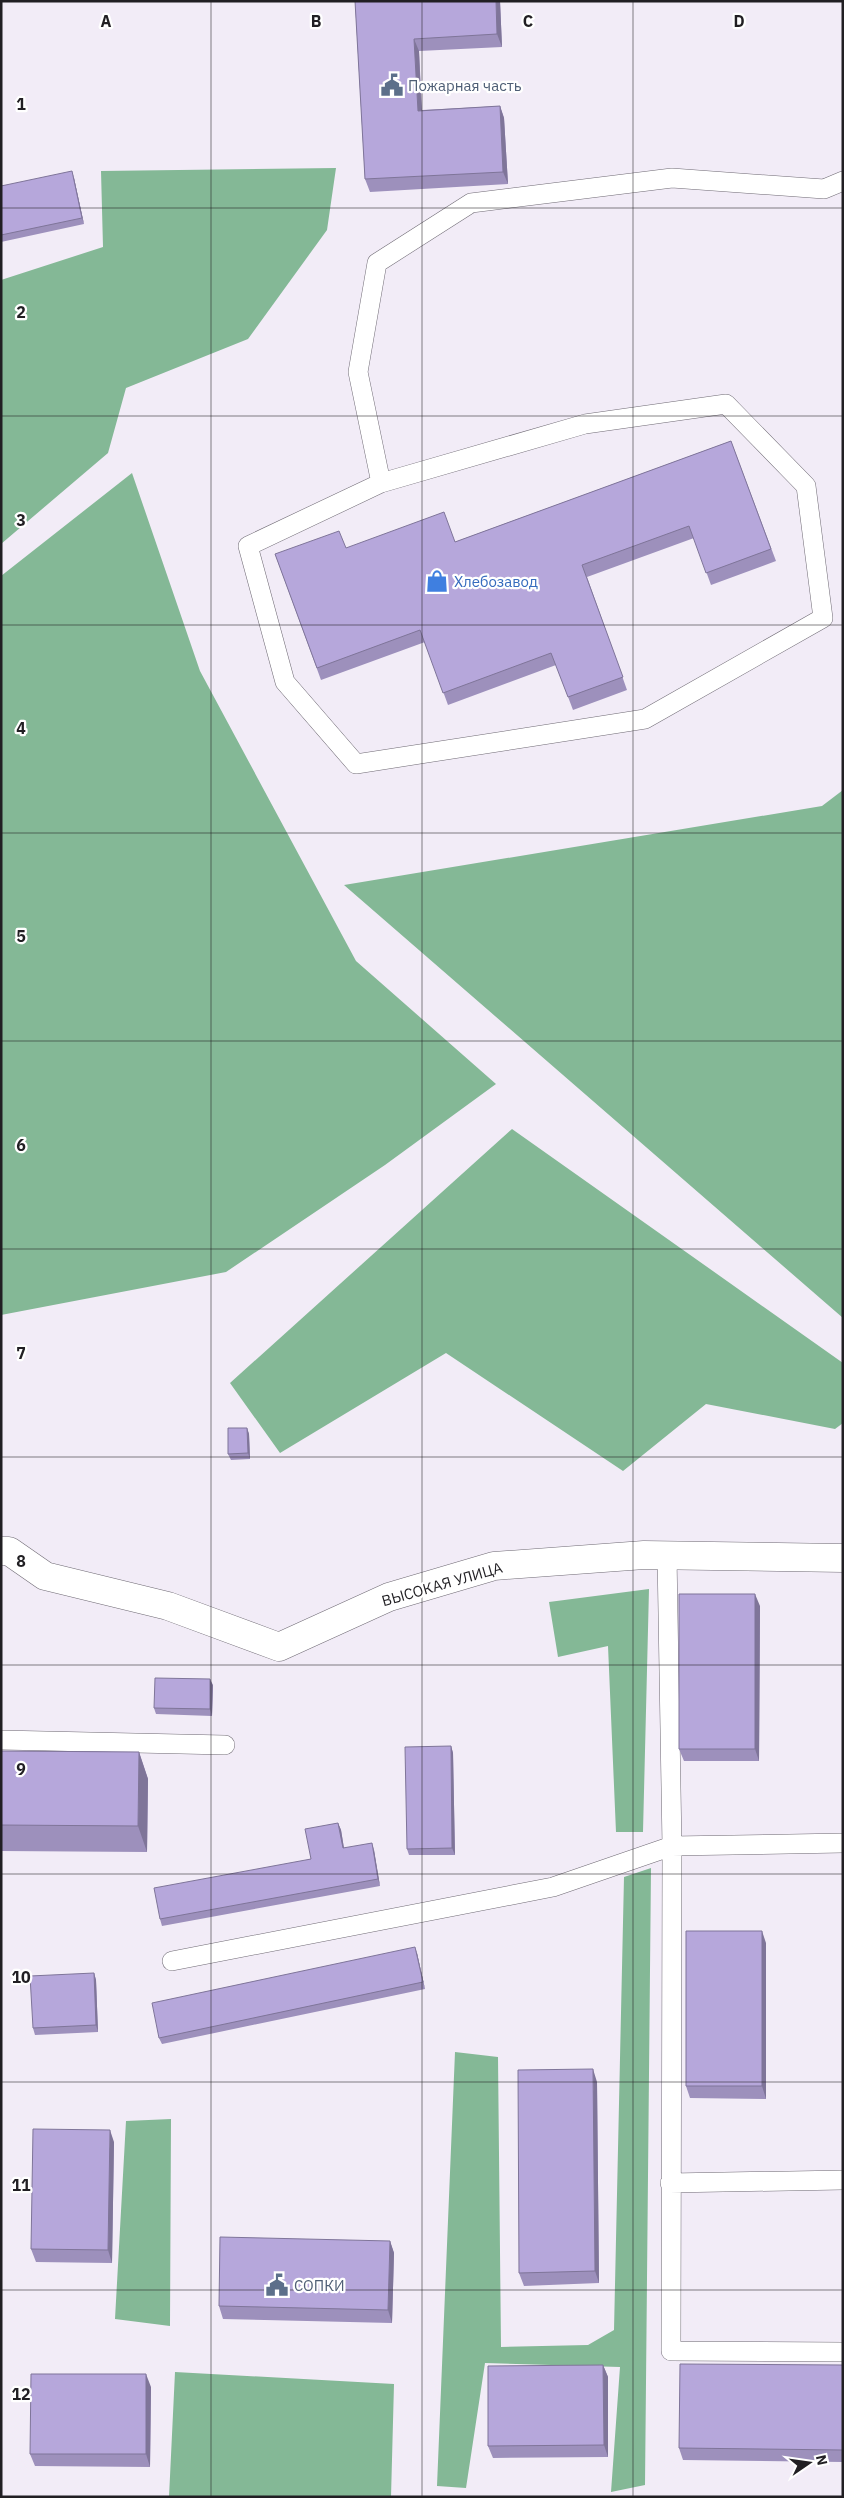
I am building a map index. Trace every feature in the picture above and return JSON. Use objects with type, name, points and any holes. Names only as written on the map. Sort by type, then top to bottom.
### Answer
[{"type":"street","name":"ВЫСОКАЯ УЛИЦА","points":[[5,1551],[45,1576],[168,1606],[279,1648],[389,1597],[494,1566],[644,1555],[843,1558]]},
{"type":"lane","points":[[382,483],[358,372],[377,263],[471,203],[672,178],[824,188],[843,181]]},
{"type":"lane","points":[[726,404],[806,486],[823,618],[645,719],[356,764],[285,682],[248,546],[382,483],[585,424],[726,404]]},
{"type":"lane","points":[[667,1555],[672,1846],[671,2352],[843,2352]]},
{"type":"lane","points":[[1,1740],[224,1745]]},
{"type":"lane","points":[[172,1961],[554,1887],[672,1846],[843,1843]]},
{"type":"lane","points":[[670,2183],[843,2180]]},
{"type":"green space","points":[[336,168],[327,230],[248,339],[126,388],[108,453],[1,544],[1,280],[103,247],[101,171]]},
{"type":"green space","points":[[132,473],[200,671],[356,961],[496,1084],[385,1165],[226,1272],[1,1315],[1,576]]},
{"type":"green space","points":[[843,790],[843,1318],[344,885],[822,806]]},
{"type":"green space","points":[[512,1129],[843,1363],[843,1423],[835,1429],[706,1404],[623,1471],[446,1353],[280,1453],[230,1383]]},
{"type":"green space","points":[[649,1589],[643,1832],[616,1832],[608,1646],[558,1657],[549,1602]]},
{"type":"green space","points":[[651,1868],[645,2485],[611,2492],[620,2367],[485,2363],[466,2488],[437,2486],[455,2052],[498,2057],[501,2347],[588,2345],[614,2330],[624,1877]]},
{"type":"green space","points":[[171,2119],[170,2326],[115,2319],[126,2121]]},
{"type":"green space","points":[[175,2372],[394,2384],[391,2497],[169,2497]]},
{"type":"building","name":"Пожарная часть","points":[[355,1],[496,1],[497,34],[414,39],[418,111],[500,106],[503,172],[365,179]]},
{"type":"building","points":[[72,171],[82,218],[1,235],[1,186]]},
{"type":"building","name":"Хлебозавод","points":[[731,441],[771,549],[706,573],[689,526],[582,565],[623,677],[568,697],[551,653],[443,693],[420,630],[317,668],[275,554],[339,531],[346,548],[444,512],[455,542]]},
{"type":"building","points":[[228,1428],[247,1428],[248,1453],[228,1454]]},
{"type":"building","points":[[679,1594],[755,1594],[755,1749],[679,1749]]},
{"type":"building","points":[[155,1678],[210,1679],[210,1709],[154,1708]]},
{"type":"building","points":[[451,1746],[452,1848],[407,1849],[405,1747]]},
{"type":"building","points":[[1,1751],[139,1752],[138,1826],[1,1825]]},
{"type":"building","points":[[338,1823],[343,1848],[372,1843],[378,1879],[160,1919],[154,1888],[311,1859],[305,1829]]},
{"type":"building","points":[[686,1931],[762,1931],[762,2086],[686,2086]]},
{"type":"building","points":[[415,1947],[423,1982],[159,2038],[152,2003]]},
{"type":"building","points":[[94,1973],[96,2025],[33,2028],[30,1976]]},
{"type":"building","points":[[593,2069],[595,2271],[519,2273],[518,2070]]},
{"type":"building","points":[[33,2129],[110,2130],[108,2250],[31,2249]]},
{"type":"building","points":[[220,2237],[390,2241],[388,2310],[219,2306]]},
{"type":"building","points":[[680,2364],[843,2365],[843,2450],[679,2448]]},
{"type":"building","points":[[603,2365],[604,2445],[488,2446],[488,2366]]},
{"type":"building","points":[[31,2374],[146,2374],[146,2454],[30,2454]]},
{"type":"place","name":"Пожарная часть","points":[[392,85]]},
{"type":"place","name":"Хлебозавод","points":[[437,581]]},
{"type":"place","name":"СОПКИ","points":[[277,2285]]}]
